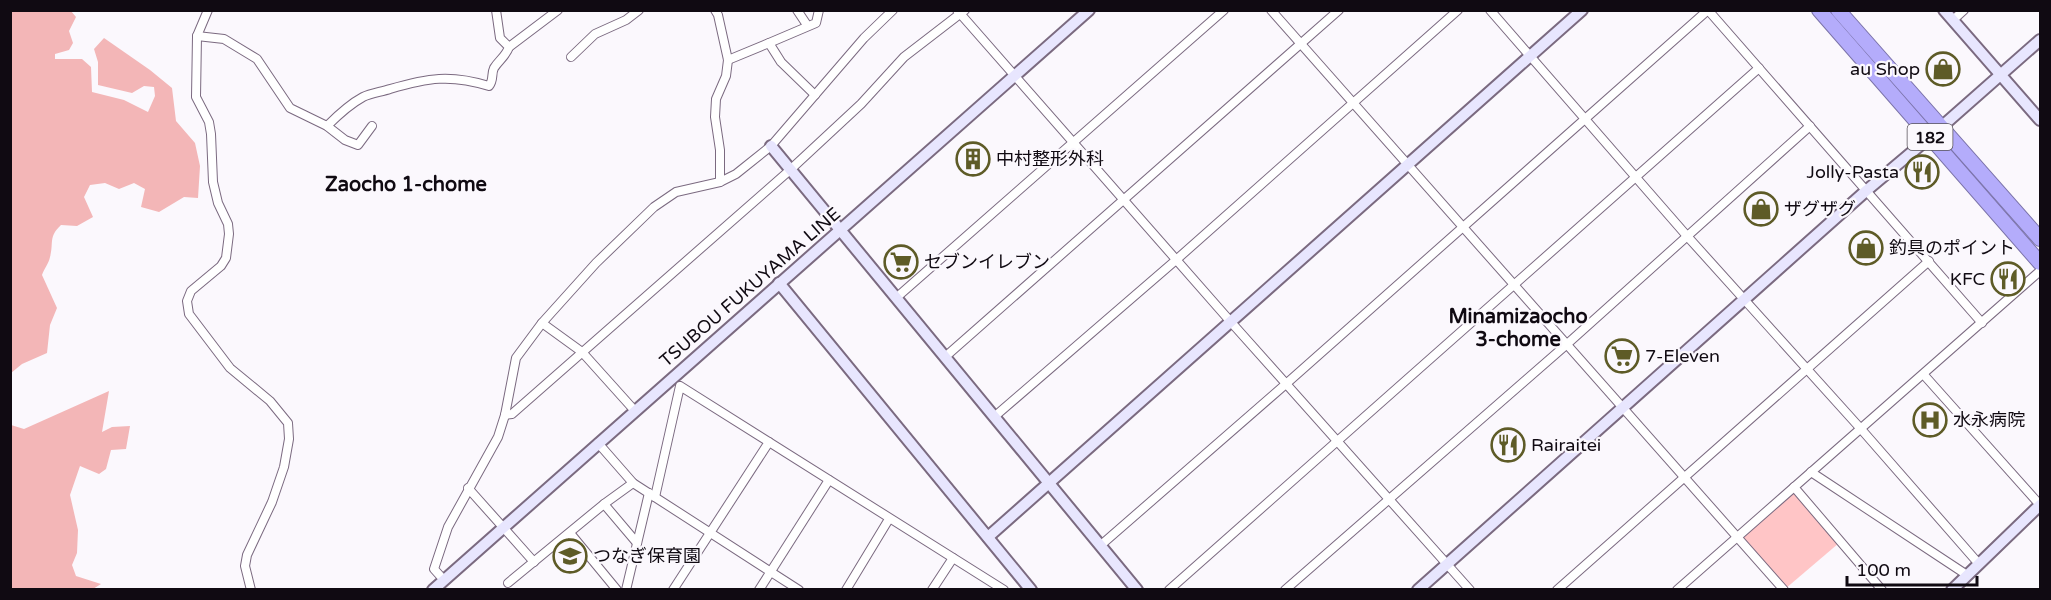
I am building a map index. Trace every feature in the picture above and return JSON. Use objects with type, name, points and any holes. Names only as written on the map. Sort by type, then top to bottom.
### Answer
[{"type":"highway","name":"182","points":[[1819,10],[2040,263]]},
{"type":"highway","name":"182","points":[[1838,10],[2040,239]]},
{"type":"street","points":[[208,10],[197,36],[196,97],[209,122],[213,182],[218,203],[228,224],[229,234],[226,258],[221,266],[191,291],[187,301],[189,314],[230,368],[270,401],[288,423],[289,438],[284,466],[272,502],[247,555],[245,566],[251,590]]},
{"type":"street","points":[[496,10],[500,38],[509,47]]},
{"type":"street","points":[[327,126],[338,115],[364,97],[424,79],[474,81],[489,87],[492,83],[493,69],[509,47],[558,10]]},
{"type":"street","points":[[571,57],[594,34],[626,20],[639,10]]},
{"type":"street","points":[[797,10],[807,25]]},
{"type":"street","points":[[728,60],[816,23],[819,10]]},
{"type":"street","points":[[443,579],[434,569],[448,527],[498,437],[516,358],[542,323],[596,263],[654,207],[676,192],[720,182],[736,174],[771,146],[864,38],[893,10]]},
{"type":"street","name":"TSUBOU FUKUYAMA LINE","points":[[433,590],[1089,10]]},
{"type":"street","points":[[896,298],[1224,10]]},
{"type":"street","points":[[1271,10],[1784,590]]},
{"type":"street","points":[[945,357],[1339,10]]},
{"type":"street","points":[[994,417],[1176,260],[1458,10]]},
{"type":"street","points":[[1491,10],[1687,236],[1979,564]]},
{"type":"street","points":[[988,537],[1582,10]]},
{"type":"street","points":[[1101,545],[1708,10],[1982,322]]},
{"type":"street","points":[[1944,10],[2040,120]]},
{"type":"street","points":[[1953,20],[1964,10]]},
{"type":"street","points":[[718,12],[728,60],[726,76],[717,99],[715,117],[720,150],[720,182]]},
{"type":"street","points":[[505,414],[512,414],[790,170],[861,104],[904,57],[961,12],[1014,76],[1176,260],[1470,590]]},
{"type":"street","points":[[197,36],[224,39],[257,59],[290,108],[327,126],[345,140],[358,145],[372,126]]},
{"type":"street","points":[[1418,590],[1867,190],[1942,128],[2040,40]]},
{"type":"street","points":[[769,43],[781,62],[815,95]]},
{"type":"street","points":[[1169,590],[1759,68]]},
{"type":"street","points":[[1285,590],[1566,345],[1810,126]]},
{"type":"street","points":[[771,146],[1137,590]]},
{"type":"street","points":[[1557,590],[1929,261]]},
{"type":"street","points":[[1677,590],[2040,271]]},
{"type":"street","points":[[779,283],[1030,590]]},
{"type":"street","points":[[542,323],[582,352],[635,411]]},
{"type":"street","points":[[1924,375],[2040,505],[1952,590]]},
{"type":"street","points":[[626,590],[680,386],[1004,590]]},
{"type":"street","points":[[673,590],[769,442]]},
{"type":"street","points":[[598,443],[633,483],[799,590]]},
{"type":"street","points":[[1811,472],[1967,575]]},
{"type":"street","points":[[759,590],[829,480]]},
{"type":"street","points":[[508,583],[633,483]]},
{"type":"street","points":[[1794,487],[1882,590]]},
{"type":"street","points":[[468,488],[534,562]]},
{"type":"street","points":[[604,504],[637,543]]},
{"type":"street","points":[[846,590],[890,519]]},
{"type":"street","points":[[570,532],[617,590]]},
{"type":"street","points":[[932,590],[953,558]]},
{"type":"shaded area","points":[[11,10],[71,11],[76,17],[69,31],[73,43],[69,50],[55,54],[55,59],[82,59],[91,67],[92,92],[124,100],[148,112],[155,96],[154,87],[144,86],[132,93],[98,85],[98,62],[94,49],[104,38],[172,88],[176,121],[195,143],[200,166],[198,198],[184,197],[159,212],[141,207],[145,189],[134,183],[119,189],[105,183],[90,185],[84,197],[93,217],[77,226],[61,225],[57,229],[42,275],[57,308],[50,325],[47,353],[22,364],[11,373]]},
{"type":"shaded area","points":[[109,391],[102,432],[112,427],[130,426],[126,449],[111,450],[106,469],[99,474],[80,466],[70,495],[78,530],[77,553],[72,565],[76,576],[101,584],[93,589],[11,589],[11,425],[24,429]]},
{"type":"shaded area","points":[[1794,490],[1839,543],[1785,589],[1739,538]]},
{"type":"place","name":"au Shop","points":[[1943,69]]},
{"type":"place","name":"中村整形外科","points":[[973,159]]},
{"type":"place","name":"Jolly-Pasta","points":[[1922,172]]},
{"type":"place","name":"ザグザグ","points":[[1761,209]]},
{"type":"place","name":"釣具のポイント","points":[[1866,248]]},
{"type":"place","name":"セブンイレブン","points":[[901,262]]},
{"type":"place","name":"KFC","points":[[2008,279]]},
{"type":"place","name":"7-Eleven","points":[[1622,356]]},
{"type":"place","name":"水永病院","points":[[1930,420]]},
{"type":"place","name":"Rairaitei","points":[[1508,445]]},
{"type":"place","name":"つなぎ保育園","points":[[570,556]]},
{"type":"district","name":"Zaocho 1-chome","points":[[406,184]]},
{"type":"district","name":"Minamizaocho 3-chome","points":[[1518,328]]}]
